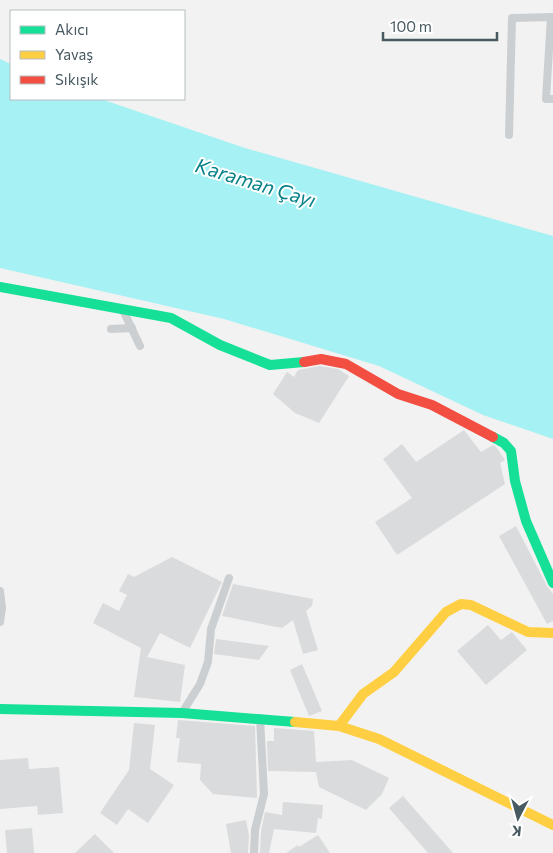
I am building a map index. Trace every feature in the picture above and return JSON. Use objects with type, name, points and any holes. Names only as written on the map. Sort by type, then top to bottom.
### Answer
[{"type":"street","points":[[510,135],[512,18],[552,17],[546,99],[553,99]]},
{"type":"street","points":[[0,286],[171,318],[220,346],[270,365],[288,365],[314,360],[332,360],[346,364],[398,394],[432,405],[504,443],[511,449],[514,458],[513,473],[526,526],[553,583]]},
{"type":"street","points":[[123,310],[140,346]]},
{"type":"street","points":[[111,329],[132,328]]},
{"type":"street","points":[[182,713],[200,684],[208,662],[211,629],[229,578]]},
{"type":"street","points":[[0,591],[2,608],[0,622]]},
{"type":"street","points":[[339,726],[363,694],[394,672],[446,612],[461,604],[471,605],[528,632],[553,632]]},
{"type":"street","points":[[0,709],[182,713],[339,726],[379,739],[553,825]]},
{"type":"street","points":[[254,853],[255,830],[264,794],[260,718]]},
{"type":"water","name":"Karaman Çayı","points":[[0,59],[10,64],[10,100],[104,100],[245,148],[553,236],[553,439],[483,415],[379,366],[224,319],[0,268]]},
{"type":"building","points":[[320,366],[338,369],[349,376],[319,423],[295,413],[273,394],[287,372],[294,377],[298,370]]},
{"type":"building","points":[[464,430],[481,452],[493,445],[496,447],[505,460],[500,463],[505,484],[397,555],[375,522],[412,498],[383,459],[402,444],[416,462]]},
{"type":"building","points":[[516,526],[553,594],[553,621],[547,624],[499,536]]},
{"type":"building","points":[[172,557],[222,582],[190,648],[160,633],[147,657],[185,665],[180,702],[134,697],[141,648],[93,623],[103,603],[119,611],[127,595],[119,591],[128,574],[134,577]]},
{"type":"building","points":[[233,584],[313,599],[312,606],[306,611],[318,650],[303,654],[293,620],[282,628],[222,616]]},
{"type":"building","points":[[488,625],[501,640],[512,632],[527,650],[486,685],[457,651]]},
{"type":"building","points":[[216,639],[269,646],[259,660],[214,654]]},
{"type":"building","points":[[302,664],[322,711],[309,716],[290,670]]},
{"type":"building","points":[[178,720],[255,726],[257,798],[213,794],[200,780],[201,764],[177,762],[180,738],[176,738]]},
{"type":"building","points":[[134,723],[155,725],[150,769],[174,785],[148,823],[128,809],[117,825],[100,813],[129,770]]},
{"type":"building","points":[[274,728],[314,731],[316,762],[352,760],[389,778],[382,794],[366,810],[319,787],[316,772],[268,771],[267,741],[274,741]]},
{"type":"building","points":[[28,758],[29,769],[59,767],[63,813],[38,815],[37,806],[0,809],[0,760]]},
{"type":"building","points":[[403,796],[453,853],[428,853],[389,808]]},
{"type":"building","points":[[283,802],[323,805],[322,819],[318,818],[316,833],[274,829],[269,853],[260,853],[261,831],[265,812],[282,815]]},
{"type":"building","points":[[246,820],[249,836],[248,853],[231,853],[226,824]]},
{"type":"building","points":[[32,828],[34,853],[7,853],[5,830]]},
{"type":"building","points":[[95,834],[114,853],[75,853]]},
{"type":"building","points":[[318,835],[330,853],[286,853],[298,845],[299,847]]},
{"type":"traffic: fast","points":[[0,287],[171,318],[220,345],[270,365],[304,362]]},
{"type":"traffic: fast","points":[[493,437],[504,443],[511,451],[515,481],[526,521],[553,583]]},
{"type":"traffic: fast","points":[[0,709],[182,713],[295,722]]},
{"type":"traffic: slow","points":[[339,726],[363,694],[394,672],[446,612],[461,604],[471,605],[528,632],[553,633]]},
{"type":"traffic: slow","points":[[295,722],[339,726],[379,739],[553,825]]},
{"type":"traffic: jam","points":[[304,362],[321,359],[346,364],[398,394],[432,405],[493,437]]}]
